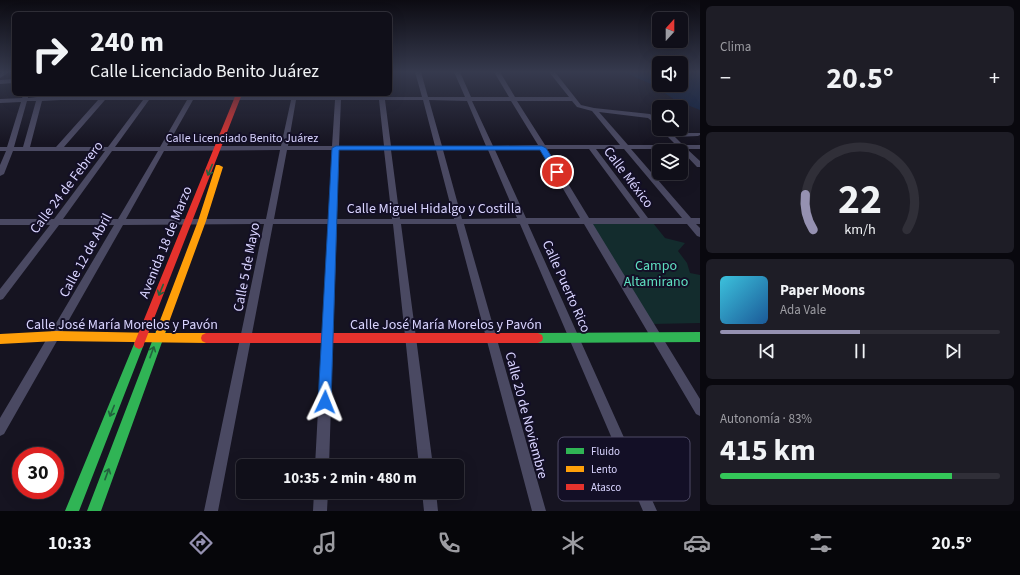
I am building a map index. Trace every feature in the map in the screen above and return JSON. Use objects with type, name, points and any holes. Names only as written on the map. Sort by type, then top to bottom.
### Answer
[{"type":"street","points":[[1,102],[25,97],[63,96],[242,96],[294,98],[382,96],[425,98],[573,99]]},
{"type":"street","points":[[58,149],[105,96]]},
{"type":"street","name":"Calle 24 de Febrero","points":[[0,296],[149,96]]},
{"type":"street","name":"Calle 12 de Abril","points":[[0,430],[56,336],[120,221],[193,96]]},
{"type":"street","name":"Avenida 18 de Marzo","points":[[72,511],[189,221],[222,149],[242,96]]},
{"type":"street","points":[[322,459],[338,96]]},
{"type":"street","points":[[382,96],[425,459]]},
{"type":"street","points":[[571,96],[579,106],[594,110],[650,116],[652,118]]},
{"type":"street","points":[[0,174],[10,149],[25,97]]},
{"type":"street","points":[[26,149],[41,97]]},
{"type":"street","name":"Calle 5 de Mayo","points":[[211,511],[294,98]]},
{"type":"street","name":"Calle 20 de Noviembre","points":[[425,98],[539,511]]},
{"type":"street","name":"Calle Puerto Rico","points":[[469,98],[617,437]]},
{"type":"street","points":[[513,98],[700,410]]},
{"type":"street","name":"Calle México","points":[[594,110],[700,234]]},
{"type":"street","points":[[688,134],[698,134]]},
{"type":"street","points":[[670,136],[679,144]]},
{"type":"street","name":"Calle Licenciado Benito Juárez","points":[[0,149],[652,147]]},
{"type":"street","name":"Calle Licenciado Benito Juárez","points":[[688,147],[700,147]]},
{"type":"street","name":"Calle México","points":[[591,148],[646,221]]},
{"type":"street","name":"Avenida 18 de Marzo","points":[[94,511],[202,221],[222,149]]},
{"type":"street","points":[[688,153],[698,162]]},
{"type":"street","name":"Calle Miguel Hidalgo y Costilla","points":[[0,222],[700,221]]},
{"type":"street","name":"Calle José María Morelos y Pavón","points":[[0,339],[56,336],[142,336],[245,340],[700,337]]},
{"type":"street","points":[[320,511],[321,499]]},
{"type":"street","points":[[430,499],[431,511]]},
{"type":"street","name":"Calle Puerto Rico","points":[[646,501],[650,511]]},
{"type":"green space","name":"Campo Altamirano","points":[[589,223],[653,223],[665,238],[685,243],[678,251],[687,263],[690,273],[700,275],[700,323],[652,324]]},
{"type":"water","points":[[669,96],[700,96],[700,110],[688,105],[688,100],[675,100]]},
{"type":"traffic: fast","points":[[94,511],[161,331]]},
{"type":"traffic: fast","points":[[538,338],[700,337]]},
{"type":"traffic: fast","points":[[72,511],[139,344]]},
{"type":"traffic: slow","points":[[161,331],[202,221],[219,167]]},
{"type":"traffic: slow","points":[[0,339],[56,336],[206,338]]},
{"type":"traffic: jam","points":[[139,344],[238,96]]},
{"type":"traffic: jam","points":[[206,338],[538,338]]},
{"type":"route","points":[[325,402],[336,148],[542,148],[557,172]]}]
